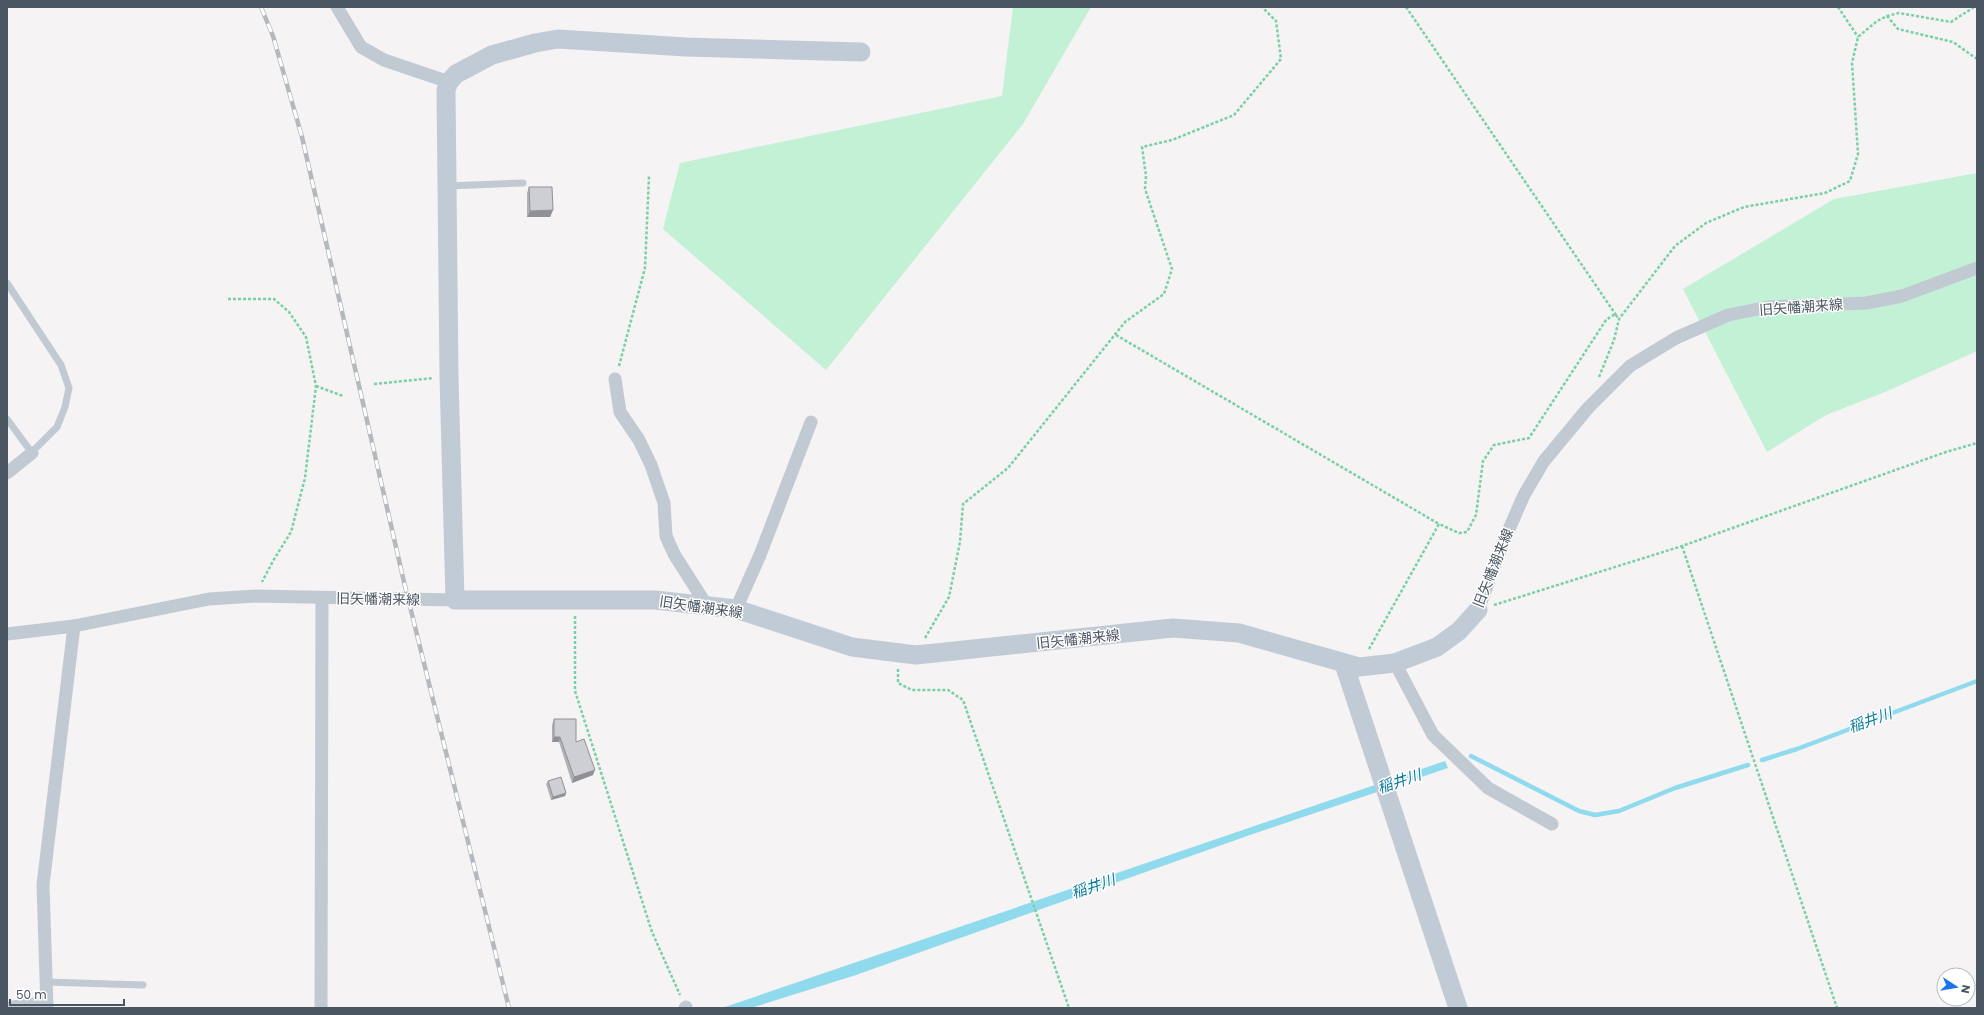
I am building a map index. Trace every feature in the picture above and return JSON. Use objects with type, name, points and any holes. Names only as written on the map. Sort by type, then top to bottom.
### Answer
[{"type":"street","points":[[338,7],[361,47],[384,60],[449,82]]},
{"type":"street","points":[[455,600],[446,186],[446,90],[449,82],[456,74],[492,55],[535,43],[558,39],[686,47],[861,52]]},
{"type":"street","name":"旧矢幡潮来線","points":[[7,634],[74,626],[209,600],[256,596],[455,600],[654,600],[736,609],[852,647],[916,655],[1173,628],[1239,632],[1352,665],[1394,663],[1436,647],[1460,631],[1478,610],[1503,543],[1521,502],[1544,461],[1588,408],[1630,366],[1676,338],[1728,315],[1768,307],[1866,303],[1902,296],[1977,268]]},
{"type":"street","points":[[615,379],[620,412],[639,440],[651,465],[664,503],[666,536],[674,554],[707,606]]},
{"type":"street","points":[[736,609],[760,555],[811,422]]},
{"type":"street","points":[[7,473],[32,453]]},
{"type":"street","points":[[321,1008],[322,598]]},
{"type":"street","points":[[7,1008],[46,1005],[43,885],[74,626]]},
{"type":"street","points":[[1394,663],[1433,735],[1488,788],[1552,824]]},
{"type":"street","points":[[1352,665],[1385,786],[1458,1008]]},
{"type":"lane","points":[[446,186],[523,183]]},
{"type":"lane","points":[[7,283],[61,365],[69,388],[66,407],[57,427],[32,453],[7,465]]},
{"type":"lane","points":[[7,419],[32,453]]},
{"type":"lane","points":[[46,982],[143,985]]},
{"type":"path","points":[[916,655],[949,597],[960,542],[963,504],[1008,468],[1074,383],[1078,382],[1125,322],[1164,294],[1172,269],[1145,189],[1146,176],[1142,147],[1172,140],[1234,115],[1281,59],[1276,21],[1262,7]]},
{"type":"path","points":[[1406,7],[1618,319]]},
{"type":"path","points":[[1838,7],[1858,37]]},
{"type":"path","points":[[1598,378],[1614,340],[1618,319],[1675,246],[1706,223],[1744,207],[1825,193],[1850,181],[1858,154],[1852,63],[1858,37],[1876,21],[1887,16],[1899,14],[1951,22],[1974,7]]},
{"type":"path","points":[[1887,16],[1898,29],[1953,42],[1977,59]]},
{"type":"path","points":[[615,379],[645,268],[649,176]]},
{"type":"path","points":[[228,299],[274,300],[289,312],[306,337],[316,386],[305,478],[291,532],[273,561],[256,596]]},
{"type":"path","points":[[1116,335],[1439,524],[1458,533],[1467,532],[1476,515],[1483,461],[1494,444],[1529,438],[1606,320],[1615,314]]},
{"type":"path","points":[[374,384],[449,376]]},
{"type":"path","points":[[316,386],[343,396]]},
{"type":"path","points":[[1478,610],[1682,546],[1946,452],[1977,443]]},
{"type":"path","points":[[1352,665],[1439,524]]},
{"type":"path","points":[[1682,546],[1838,1008]]},
{"type":"path","points":[[575,600],[575,691],[652,932],[685,1008]]},
{"type":"path","points":[[897,653],[898,684],[912,690],[948,690],[963,700],[1069,1008]]},
{"type":"green space","points":[[1013,7],[1091,7],[1023,124],[826,370],[663,229],[680,163],[1002,96]]},
{"type":"green space","points":[[1977,173],[1977,351],[1885,392],[1826,415],[1767,452],[1683,289],[1834,199]]},
{"type":"water","points":[[1445,761],[1448,768],[1250,835],[853,976],[751,1008],[722,1008]]},
{"type":"building","points":[[529,187],[552,187],[553,210],[530,211]]},
{"type":"building","points":[[554,719],[576,719],[576,742],[584,739],[595,770],[574,777],[560,737],[554,737]]},
{"type":"building","points":[[561,777],[566,793],[553,797],[548,781]]},
{"type":"waterway","name":"稲井川","points":[[1762,760],[1797,749],[1977,681]]},
{"type":"waterway","name":"稲井川","points":[[1471,756],[1579,811],[1595,815],[1619,811],[1675,788],[1748,765]]},
{"type":"railway","points":[[261,7],[273,36],[302,137],[404,582],[509,1008]]}]
